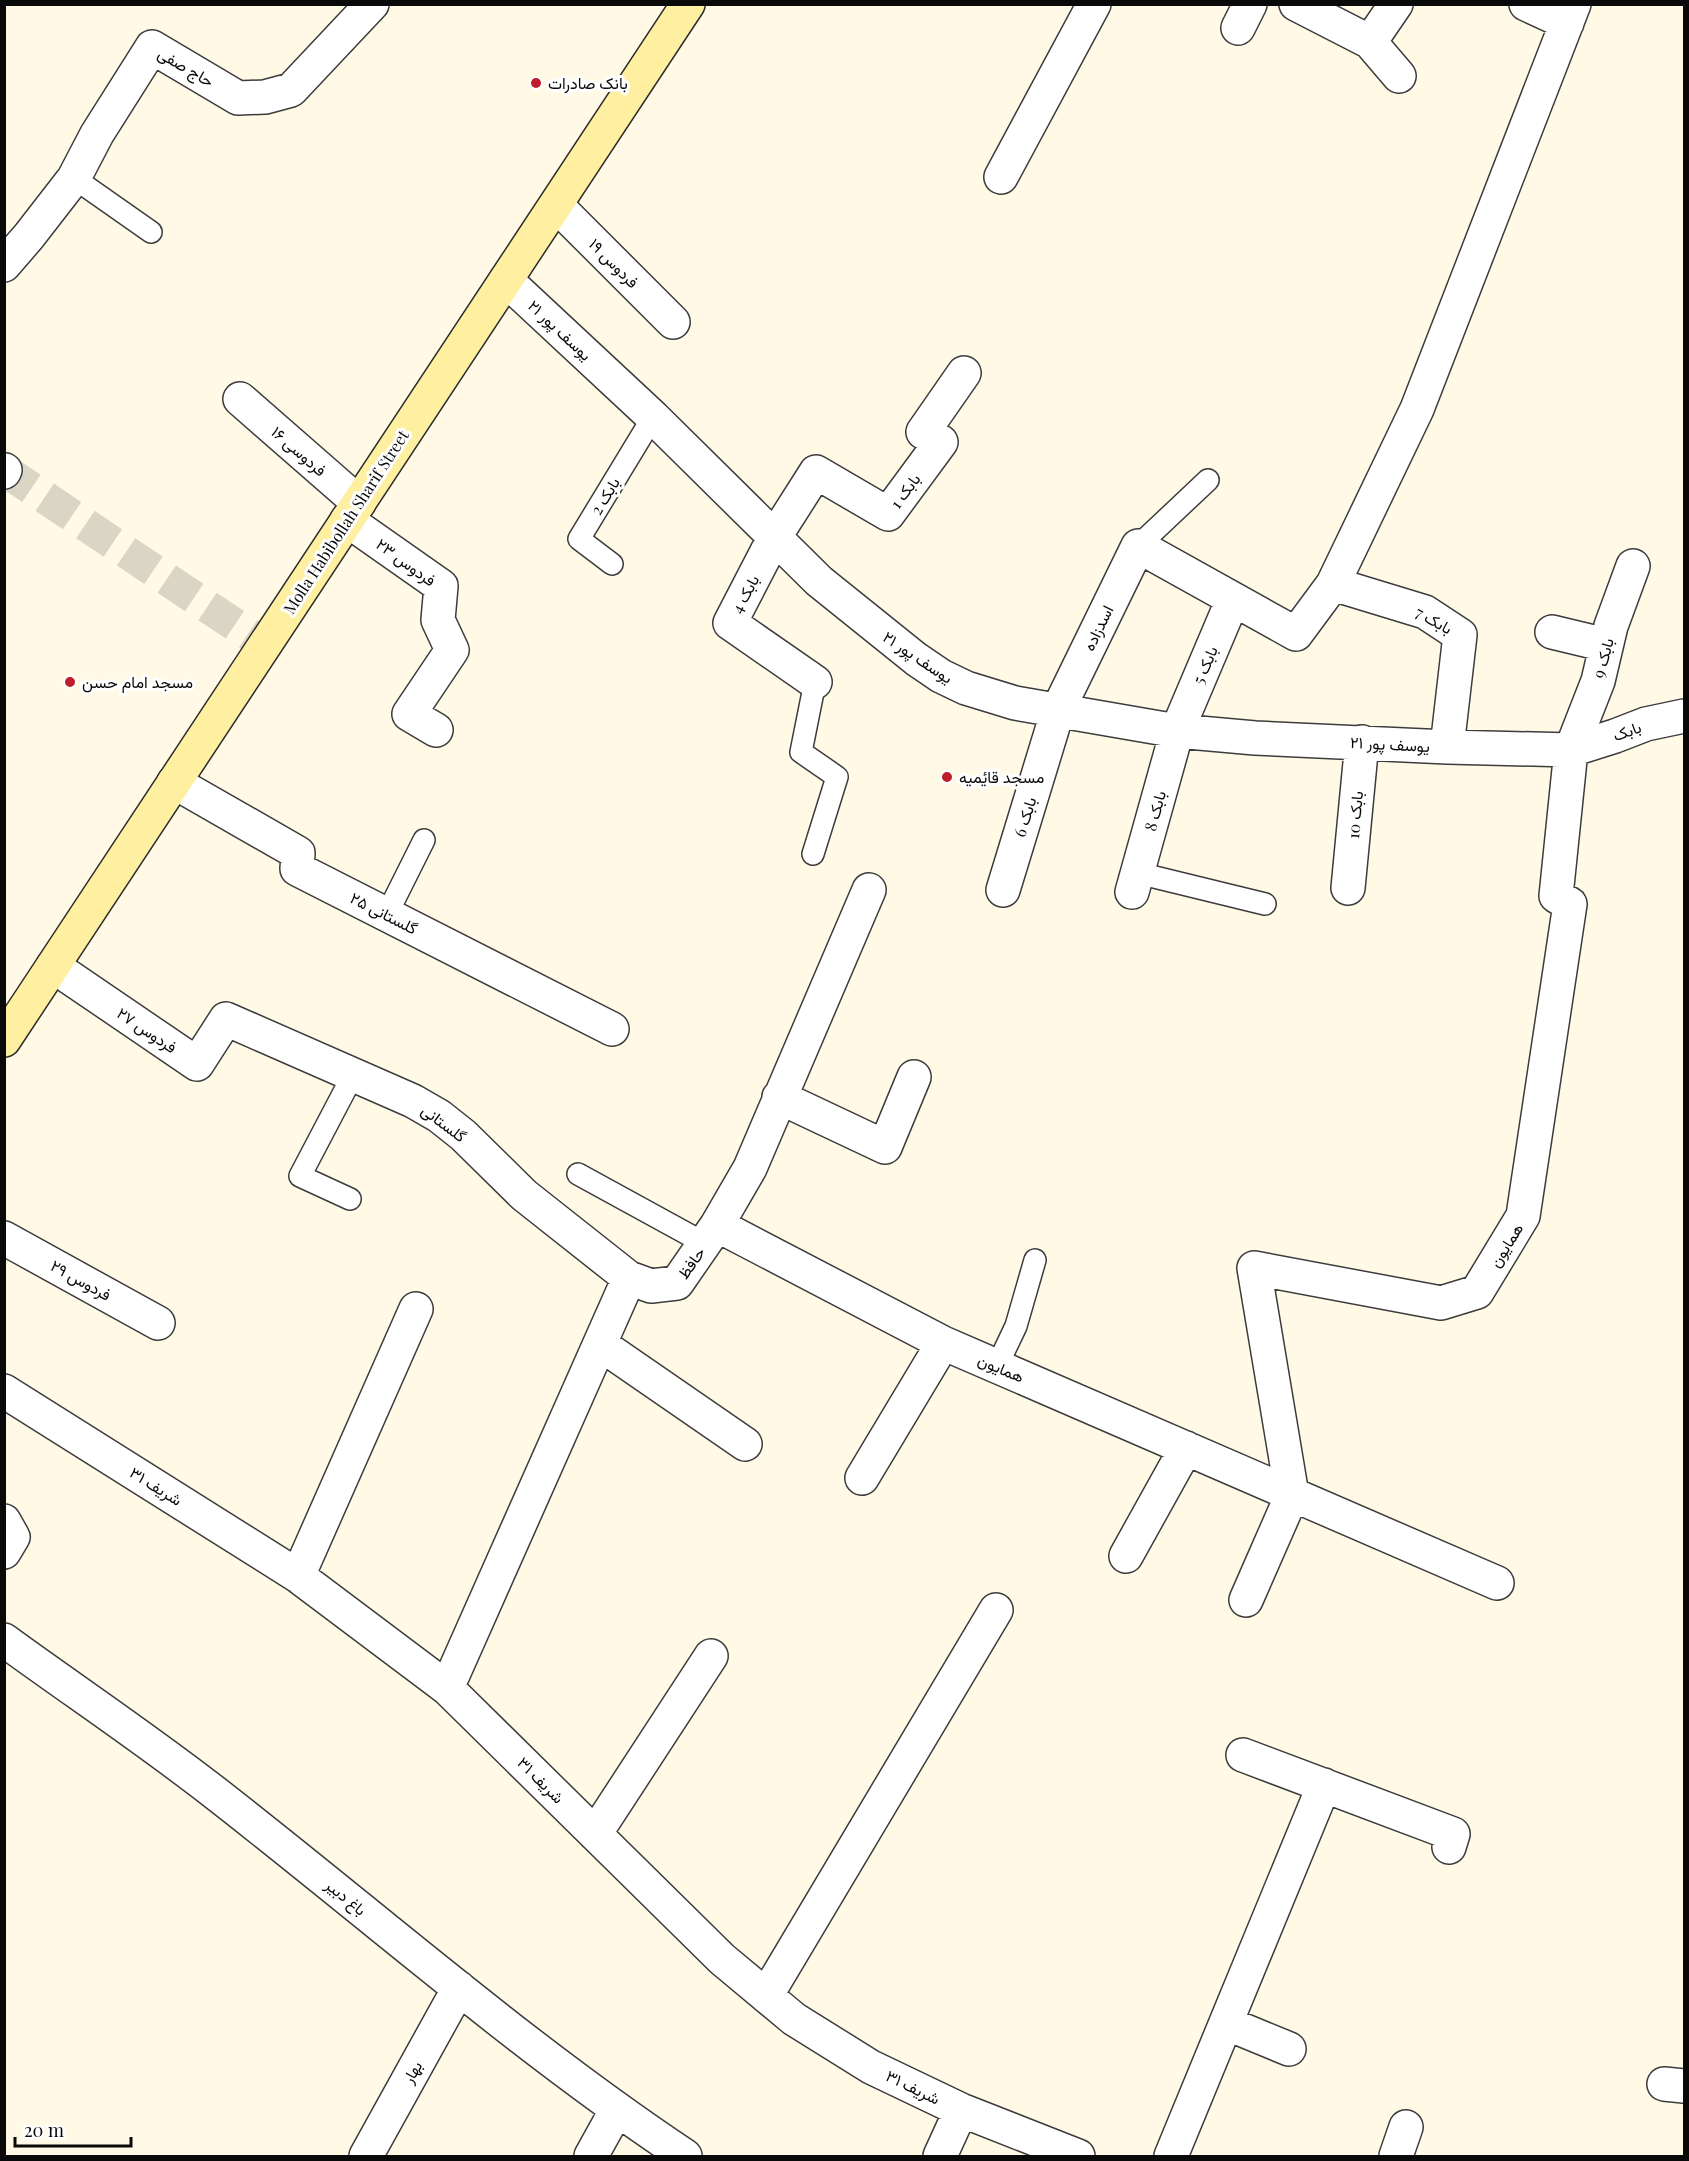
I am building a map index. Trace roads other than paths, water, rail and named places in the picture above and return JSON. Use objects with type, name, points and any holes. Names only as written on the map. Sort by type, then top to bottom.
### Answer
[{"type":"main road","name":"Molla Habibollah Sharif Street","points":[[4,1040],[688,4]]},
{"type":"street","name":"حاج صفی","points":[[4,265],[74,178],[97,134],[152,47],[238,98],[265,97],[291,90],[372,4]]},
{"type":"street","points":[[1001,177],[1094,4]]},
{"type":"street","points":[[1296,4],[1370,42],[1399,76]]},
{"type":"street","points":[[1370,42],[1396,4]]},
{"type":"street","points":[[1138,546],[1296,634],[1333,584],[1417,409],[1570,14],[1526,4]]},
{"type":"street","name":"فردوس ۱۹","points":[[556,205],[673,322]]},
{"type":"street","name":"یوسف پور ۲۱","points":[[506,280],[652,417],[826,588],[941,676],[989,696],[1177,731],[1255,738],[1571,750]]},
{"type":"street","name":"بابک 1","points":[[774,538],[816,472],[888,514],[941,442],[923,432],[964,373]]},
{"type":"street","name":"فردوسی ۱۶","points":[[240,399],[353,512]]},
{"type":"street","name":"فردوس ۲۳","points":[[353,512],[441,586],[438,621],[452,650],[409,714],[435,730]]},
{"type":"street","name":"بابک 4","points":[[774,538],[730,623],[815,682]]},
{"type":"street","name":"اسدزاده","points":[[1058,710],[1138,546]]},
{"type":"street","name":"بابک 9","points":[[1571,750],[1598,681],[1606,645],[1633,566]]},
{"type":"street","name":"بابک 7","points":[[1333,584],[1425,612],[1460,635],[1447,747]]},
{"type":"street","name":"بابک 5","points":[[1177,731],[1233,599]]},
{"type":"street","points":[[1552,632],[1606,645]]},
{"type":"street","name":"بابک 6","points":[[1003,890],[1058,710]]},
{"type":"street","name":"بابک","points":[[1571,750],[1646,724],[1684,716]]},
{"type":"street","name":"بابک 8","points":[[1135,883],[1177,731]]},
{"type":"street","name":"بابک 10","points":[[1348,888],[1362,742]]},
{"type":"street","name":"همایون","points":[[1292,1495],[1254,1268],[1441,1303],[1476,1292],[1524,1216],[1570,904],[1556,896],[1571,750]]},
{"type":"street","name":"گلستانی ۲۵","points":[[174,782],[298,853],[297,869],[612,1029]]},
{"type":"street","name":"حافظ","points":[[630,1278],[651,1287],[677,1283],[711,1234],[750,1168],[869,890]]},
{"type":"street","name":"فردوس ۲۷","points":[[53,966],[197,1064],[226,1019]]},
{"type":"street","name":"گلستانی","points":[[226,1019],[413,1101],[439,1116],[463,1135],[524,1195],[630,1278]]},
{"type":"street","points":[[779,1097],[885,1147],[914,1077]]},
{"type":"street","name":"همایون","points":[[711,1234],[943,1343],[1497,1583]]},
{"type":"street","name":"فردوس ۲۹","points":[[4,1238],[158,1323]]},
{"type":"street","points":[[447,1688],[630,1278]]},
{"type":"street","points":[[298,1576],[416,1309]]},
{"type":"street","points":[[862,1478],[943,1343]]},
{"type":"street","points":[[600,1344],[745,1444]]},
{"type":"street","name":"شریف ۳۱","points":[[4,1391],[298,1576],[447,1688],[722,1959],[794,2019],[871,2067],[961,2110],[1078,2157]]},
{"type":"street","points":[[1126,1556],[1186,1449]]},
{"type":"street","points":[[1246,1600],[1292,1495]]},
{"type":"street","points":[[4,1521],[13,1537],[4,1552]]},
{"type":"street","points":[[766,1996],[996,1610]]},
{"type":"street","name":"باغ دبیر","points":[[4,1640],[213,1791],[616,2111],[685,2157]]},
{"type":"street","points":[[595,1834],[711,1656]]},
{"type":"street","points":[[1243,1755],[1453,1834],[1449,1847]]},
{"type":"street","points":[[1171,2157],[1324,1785]]},
{"type":"street","name":"بهار","points":[[366,2157],[459,1988]]},
{"type":"street","points":[[1226,2023],[1289,2049]]},
{"type":"street","points":[[940,2157],[961,2110]]},
{"type":"street","points":[[591,2157],[616,2111]]},
{"type":"lane","points":[[74,178],[151,232]]},
{"type":"lane","name":"بابک 2","points":[[612,564],[579,539],[652,417]]},
{"type":"lane","points":[[1138,546],[1208,480]]},
{"type":"lane","points":[[813,854],[837,777],[801,753],[815,682]]},
{"type":"lane","points":[[387,914],[424,840]]},
{"type":"lane","points":[[1135,883],[1265,904]]},
{"type":"lane","points":[[350,1199],[300,1176],[353,1075]]},
{"type":"lane","points":[[578,1174],[711,1234]]},
{"type":"lane","points":[[997,1366],[1016,1326],[1035,1260]]},
{"type":"tunnel","points":[[4,470],[265,645]]},
{"type":"place","name":"بانک صادرات","points":[[536,83]]},
{"type":"place","name":"مسجد امام حسن","points":[[70,682]]},
{"type":"place","name":"مسجد قایٔمیه","points":[[947,777]]}]
